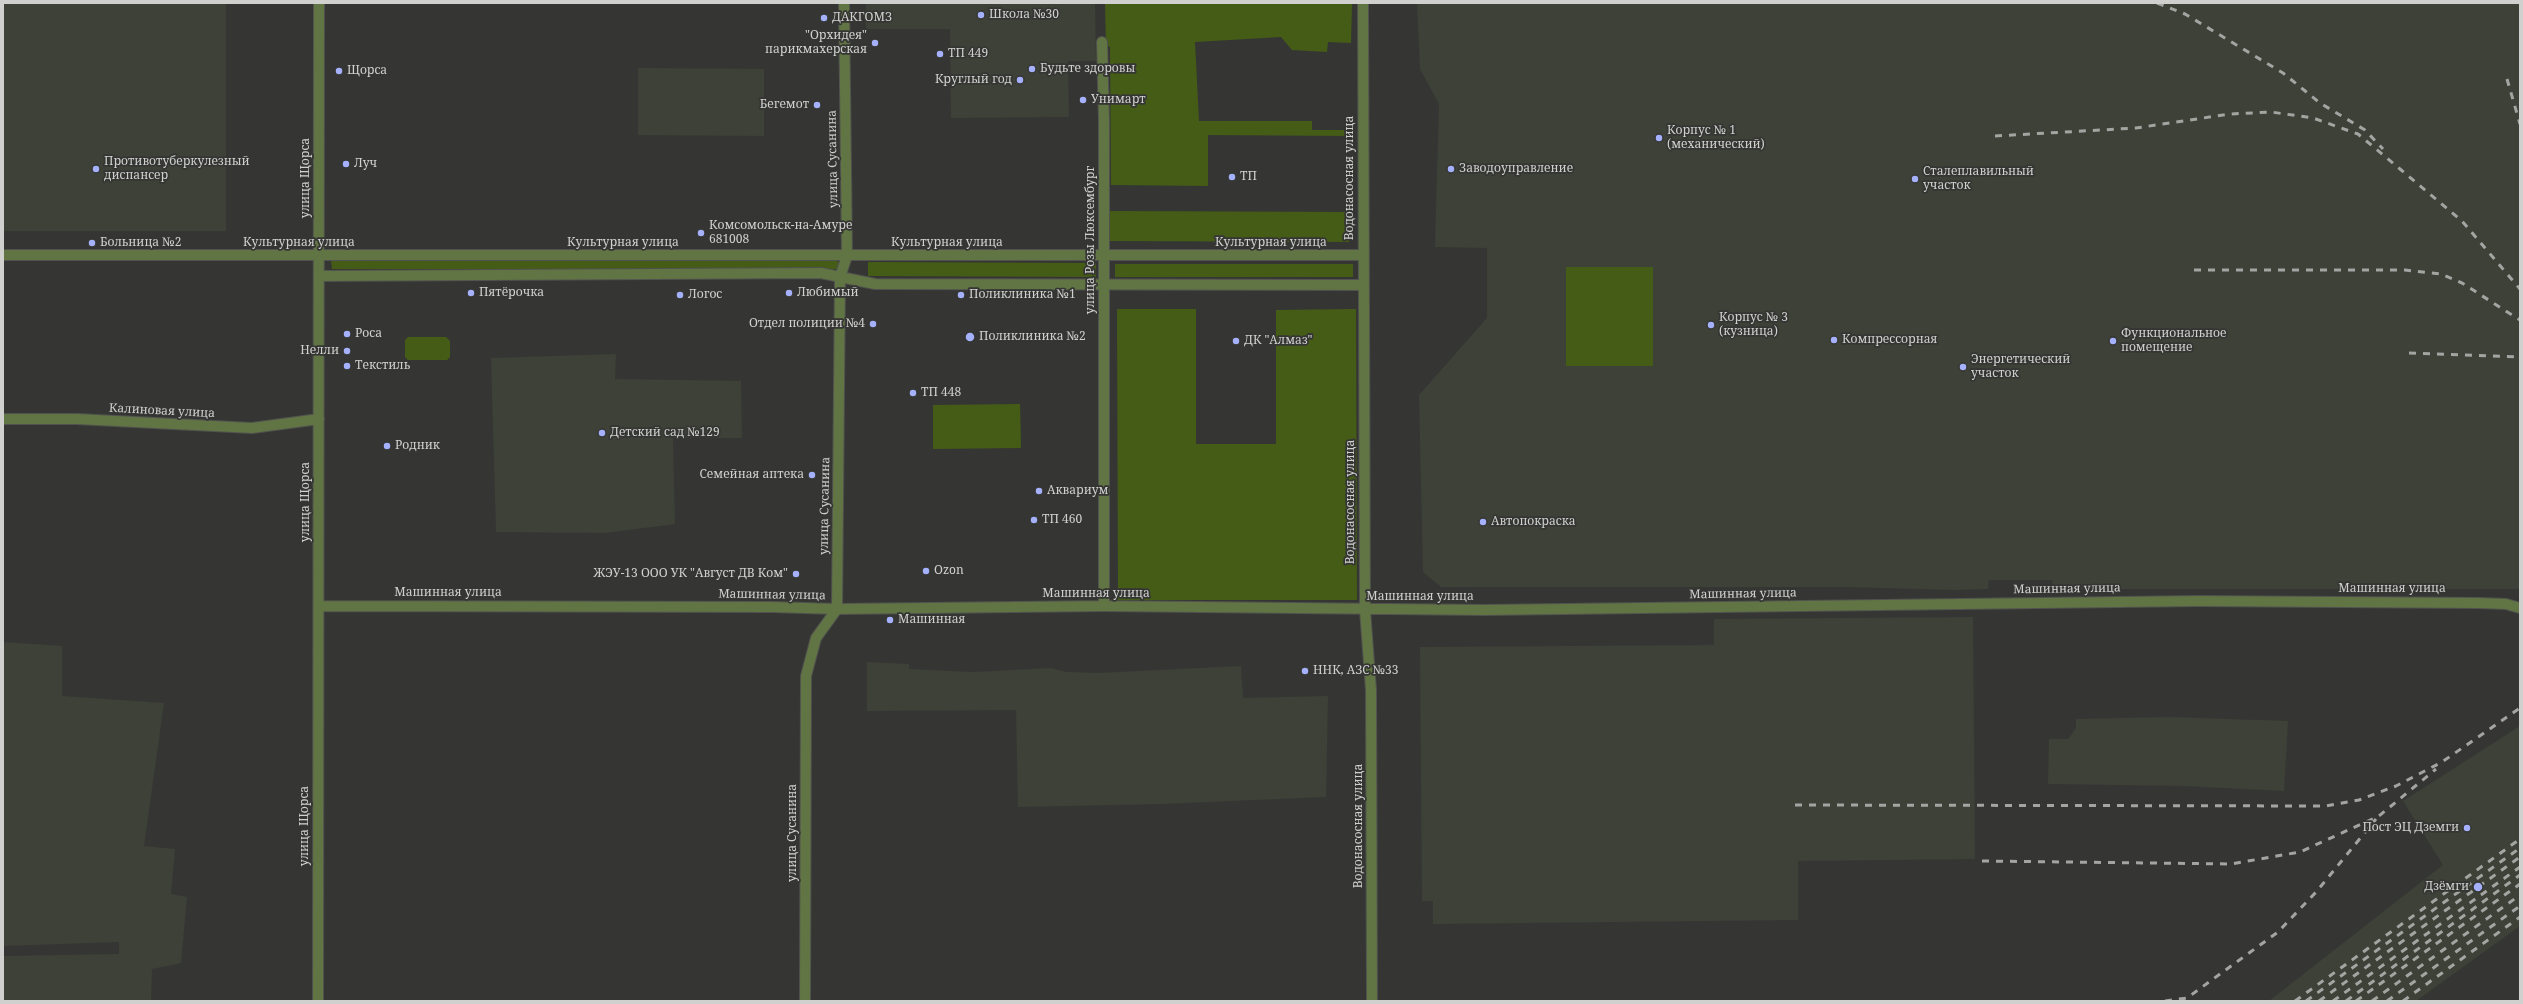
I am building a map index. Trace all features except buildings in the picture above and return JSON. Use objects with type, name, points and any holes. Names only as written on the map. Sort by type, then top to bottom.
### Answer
[{"type":"street","name":"улица Щорса","points":[[318,1001],[319,3]]},
{"type":"street","name":"улица Сусанина","points":[[805,1001],[806,676],[816,638],[837,609],[840,277],[847,256],[844,3]]},
{"type":"street","name":"Водонасосная улица","points":[[1363,3],[1365,610],[1371,690],[1372,1001]]},
{"type":"street","name":"улица Розы Люксембург","points":[[1102,42],[1104,120],[1104,606]]},
{"type":"street","name":"Культурная улица","points":[[3,255],[1364,255]]},
{"type":"street","points":[[319,276],[821,273],[875,284],[1364,285]]},
{"type":"street","name":"Калиновая улица","points":[[3,419],[77,419],[252,428],[319,420]]},
{"type":"street","name":"Машинная улица","points":[[319,606],[772,607],[837,609],[1104,606],[1365,610],[1484,610],[2198,601],[2479,603],[2506,604],[2520,608]]},
{"type":"shaded area","points":[[3,3],[226,3],[226,231],[3,231]]},
{"type":"shaded area","points":[[866,3],[1095,3],[1096,61],[1068,61],[1069,117],[951,118],[950,29],[866,29]]},
{"type":"shaded area","points":[[1417,3],[2520,3],[2520,589],[2054,589],[2052,580],[1989,580],[1988,589],[1954,590],[1846,587],[1441,587],[1423,572],[1419,395],[1487,318],[1487,248],[1435,247],[1439,104],[1420,69]]},
{"type":"shaded area","points":[[638,68],[764,69],[764,136],[638,135]]},
{"type":"shaded area","points":[[616,354],[615,379],[741,381],[742,438],[673,438],[675,524],[605,533],[496,532],[491,358]]},
{"type":"shaded area","points":[[1973,617],[1975,859],[1798,861],[1798,920],[1433,924],[1433,901],[1422,901],[1420,647],[1714,645],[1714,619]]},
{"type":"shaded area","points":[[3,642],[62,646],[62,696],[164,703],[144,846],[175,849],[171,894],[187,897],[181,963],[152,969],[151,1001],[3,1001],[3,956],[119,954],[119,942],[3,946]]},
{"type":"shaded area","points":[[867,662],[909,664],[909,669],[973,672],[1051,668],[1066,672],[1099,673],[1241,666],[1243,698],[1328,696],[1326,797],[1162,804],[1018,807],[1016,710],[867,711]]},
{"type":"shaded area","points":[[2170,717],[2288,721],[2284,791],[2185,786],[2048,784],[2049,739],[2068,739],[2076,728],[2076,719]]},
{"type":"shaded area","points":[[2520,726],[2520,926],[2416,1001],[2269,1001],[2443,865],[2403,801]]},
{"type":"green space","points":[[1105,3],[1352,3],[1351,43],[1328,42],[1327,52],[1292,50],[1281,37],[1195,42],[1199,121],[1312,121],[1312,130],[1346,130],[1346,121],[1350,121],[1349,136],[1208,135],[1208,186],[1111,185],[1110,47],[1106,45]]},
{"type":"green space","points":[[1110,211],[1349,212],[1349,242],[1110,241]]},
{"type":"green space","points":[[331,260],[835,260],[840,263],[838,269],[332,269]]},
{"type":"green space","points":[[868,262],[1096,263],[1096,277],[868,276]]},
{"type":"green space","points":[[1115,264],[1353,264],[1353,277],[1115,277]]},
{"type":"green space","points":[[1566,267],[1653,267],[1653,366],[1566,366]]},
{"type":"green space","points":[[1117,309],[1196,309],[1196,444],[1276,444],[1276,310],[1356,309],[1357,600],[1118,600]]},
{"type":"green space","points":[[408,337],[446,337],[450,341],[450,357],[447,360],[408,360],[405,357],[405,340]]},
{"type":"green space","points":[[1020,404],[1021,448],[933,449],[933,405]]},
{"type":"railway","points":[[2157,3],[2185,14],[2283,73],[2320,103],[2365,130],[2383,149]]},
{"type":"railway","points":[[2507,79],[2520,124]]},
{"type":"railway","points":[[1995,136],[2136,128],[2230,114],[2271,112],[2313,118],[2358,134],[2462,221],[2520,289]]},
{"type":"railway","points":[[2194,270],[2405,270],[2441,274],[2462,283],[2520,320]]},
{"type":"railway","points":[[2409,353],[2520,357]]},
{"type":"railway","points":[[1795,805],[2325,806],[2359,800],[2396,786],[2442,762],[2520,708]]},
{"type":"railway","points":[[1982,861],[2231,864],[2300,852],[2379,816],[2436,769]]},
{"type":"railway","points":[[2165,1001],[2187,998],[2278,932],[2317,891],[2376,819]]},
{"type":"railway","points":[[2295,1001],[2520,839]]},
{"type":"railway","points":[[2306,1001],[2520,848]]},
{"type":"railway","points":[[2319,1001],[2520,857]]},
{"type":"railway","points":[[2333,1001],[2520,867]]},
{"type":"railway","points":[[2346,1001],[2520,875]]},
{"type":"railway","points":[[2356,1001],[2520,884]]},
{"type":"railway","points":[[2372,1001],[2520,895]]},
{"type":"railway","points":[[2387,1001],[2520,906]]},
{"type":"railway","points":[[2403,1001],[2520,917]]},
{"type":"place","name":"Школа №30","points":[[981,15]]},
{"type":"place","name":"ДАКГОМЗ","points":[[824,18]]},
{"type":"place","name":"\"Орхидея\" парикмахерская","points":[[875,43]]},
{"type":"place","name":"ТП 449","points":[[940,54]]},
{"type":"place","name":"Будьте здоровы","points":[[1032,69]]},
{"type":"place","name":"Щорса","points":[[339,71]]},
{"type":"place","name":"Круглый год","points":[[1020,80]]},
{"type":"place","name":"Унимарт","points":[[1083,100]]},
{"type":"place","name":"Бегемот","points":[[817,105]]},
{"type":"place","name":"Корпус № 1 (механический)","points":[[1659,138]]},
{"type":"place","name":"Луч","points":[[346,164]]},
{"type":"place","name":"Противотуберкулезный диспансер","points":[[96,169]]},
{"type":"place","name":"Заводоуправление","points":[[1451,169]]},
{"type":"place","name":"ТП","points":[[1232,177]]},
{"type":"place","name":"Сталеплавильный участок","points":[[1915,179]]},
{"type":"place","name":"Комсомольск-на-Амуре 681008","points":[[701,233]]},
{"type":"place","name":"Больница №2","points":[[92,243]]},
{"type":"place","name":"Пятёрочка","points":[[471,293]]},
{"type":"place","name":"Любимый","points":[[789,293]]},
{"type":"place","name":"Логос","points":[[680,295]]},
{"type":"place","name":"Поликлиника №1","points":[[961,295]]},
{"type":"place","name":"Отдел полиции №4","points":[[873,324]]},
{"type":"place","name":"Корпус № 3 (кузница)","points":[[1711,325]]},
{"type":"place","name":"Роса","points":[[347,334]]},
{"type":"place","name":"Поликлиника №2","points":[[970,337]]},
{"type":"place","name":"Компрессорная","points":[[1834,340]]},
{"type":"place","name":"ДК \"Алмаз\"","points":[[1236,341]]},
{"type":"place","name":"Функциональное помещение","points":[[2113,341]]},
{"type":"place","name":"Нелли","points":[[347,351]]},
{"type":"place","name":"Текстиль","points":[[347,366]]},
{"type":"place","name":"Энергетический участок","points":[[1963,367]]},
{"type":"place","name":"ТП 448","points":[[913,393]]},
{"type":"place","name":"Детский сад №129","points":[[602,433]]},
{"type":"place","name":"Родник","points":[[387,446]]},
{"type":"place","name":"Семейная аптека","points":[[812,475]]},
{"type":"place","name":"Аквариум","points":[[1039,491]]},
{"type":"place","name":"ТП 460","points":[[1034,520]]},
{"type":"place","name":"Автопокраска","points":[[1483,522]]},
{"type":"place","name":"Ozon","points":[[926,571]]},
{"type":"place","name":"ЖЭУ-13 ООО УК \"Август ДВ Ком\"","points":[[796,574]]},
{"type":"place","name":"Машинная","points":[[890,620]]},
{"type":"place","name":"ННК, АЗС №33","points":[[1305,671]]},
{"type":"place","name":"Пост ЭЦ Дземги","points":[[2467,828]]},
{"type":"place","name":"Дзёмги","points":[[2478,887]]}]
